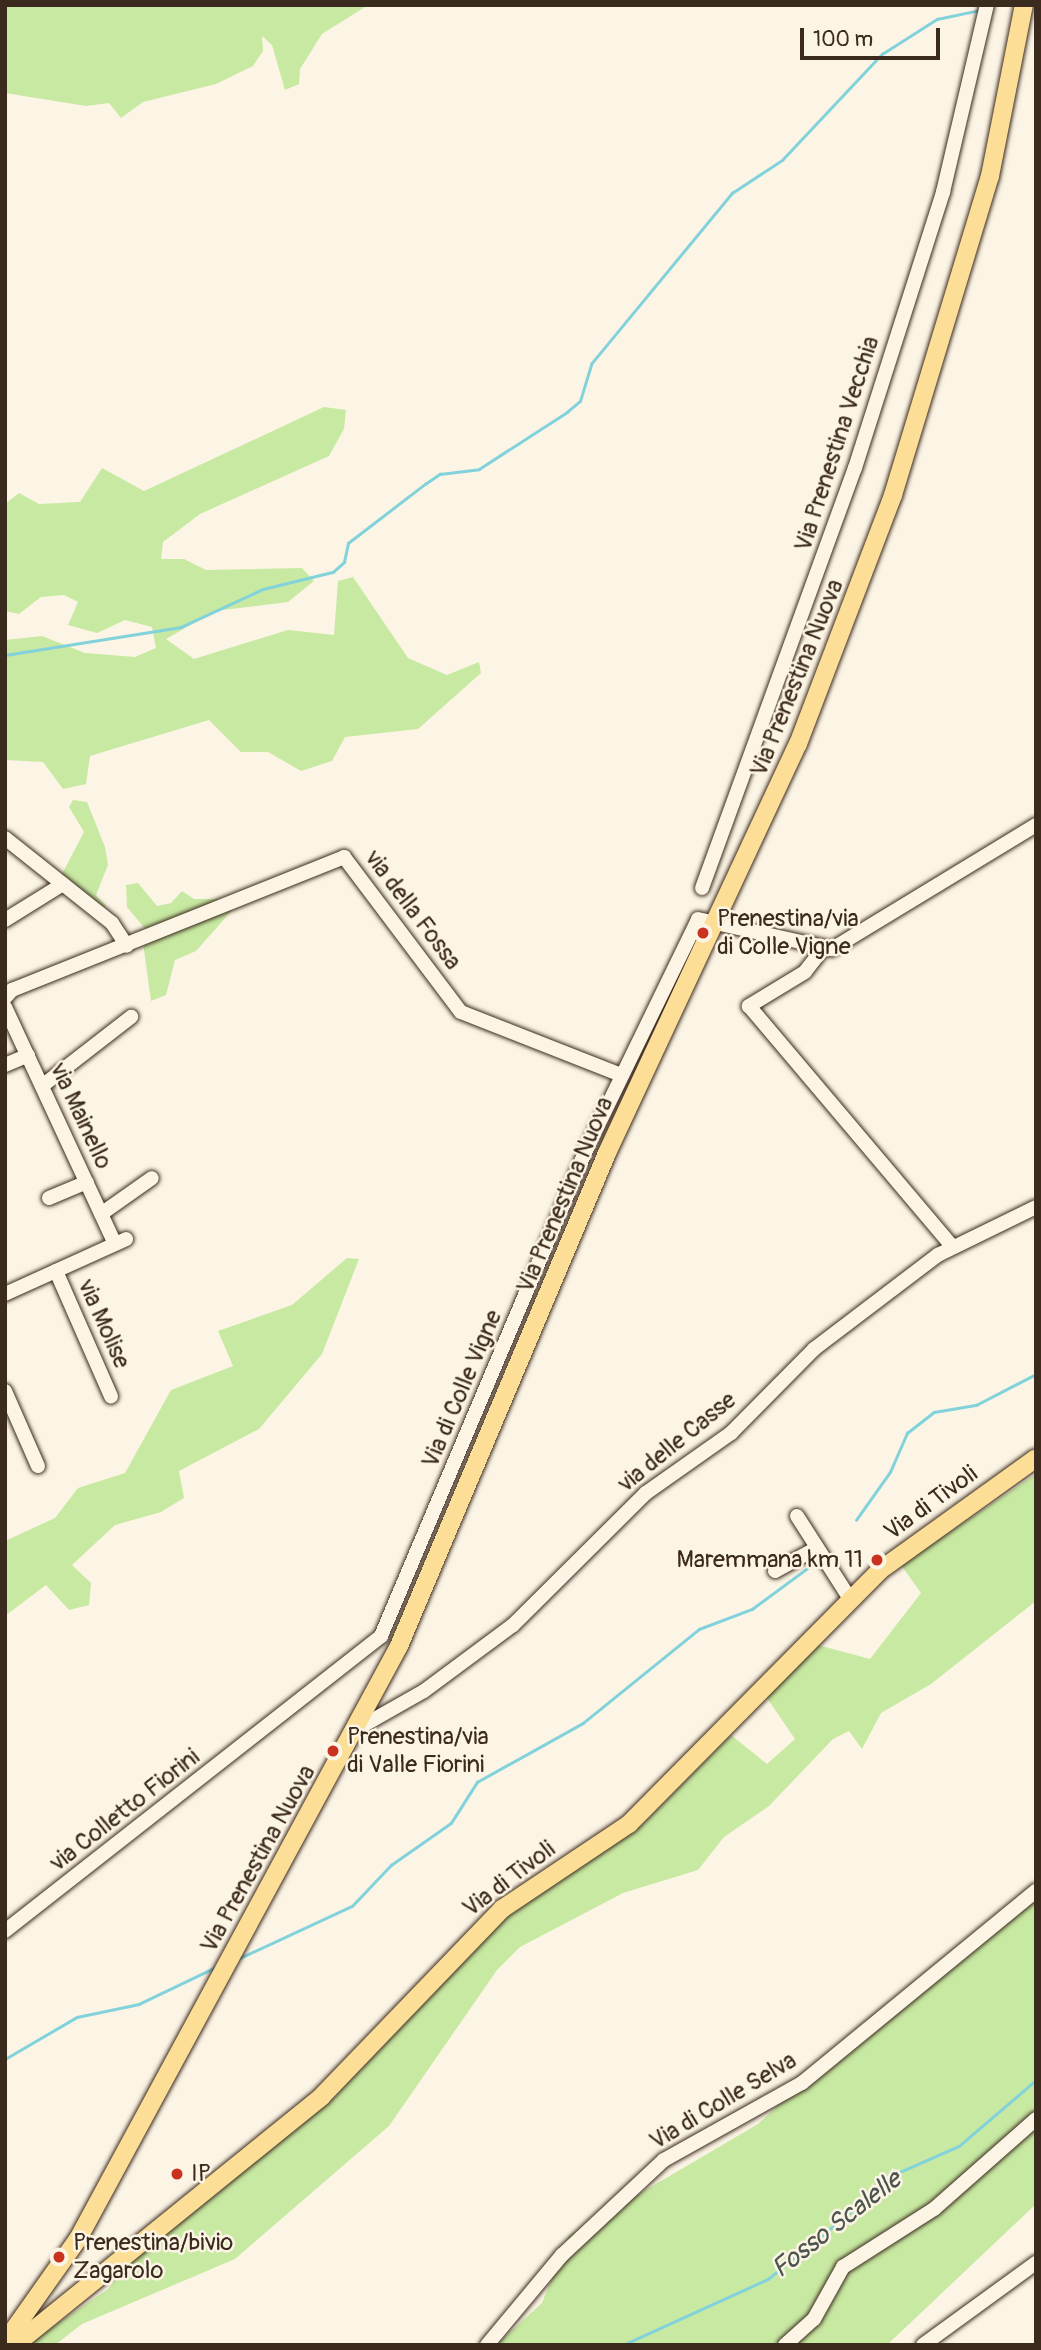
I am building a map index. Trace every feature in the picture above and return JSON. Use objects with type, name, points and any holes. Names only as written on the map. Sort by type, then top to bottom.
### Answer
[{"type":"main road","name":"Via Prenestina Nuova","points":[[5,2342],[78,2239],[357,1729],[447,1536],[607,1153],[807,724],[888,511],[990,176],[1023,10]]},
{"type":"main road","name":"Via di Tivoli","points":[[15,2345],[315,2102],[502,1909],[629,1824],[850,1599],[896,1558],[1036,1458]]},
{"type":"street","name":"Via Prenestina Vecchia","points":[[702,888],[855,468],[943,192],[986,10]]},
{"type":"street","points":[[716,921],[822,950],[843,944],[1036,825]]},
{"type":"street","points":[[5,838],[114,925],[127,946]]},
{"type":"street","name":"via della Fossa","points":[[6,997],[344,857],[461,1012],[621,1075]]},
{"type":"street","points":[[5,919],[63,884]]},
{"type":"street","name":"Via di Colle Vigne","points":[[273,1724],[363,1655],[389,1623],[621,1075],[696,921],[716,921]]},
{"type":"street","points":[[822,950],[805,972],[749,1006],[952,1246]]},
{"type":"street","name":"via Mainello","points":[[5,1007],[101,1214],[120,1241],[5,1294]]},
{"type":"street","points":[[42,1086],[131,1017]]},
{"type":"street","points":[[5,1065],[28,1055]]},
{"type":"street","points":[[101,1214],[152,1178]]},
{"type":"street","points":[[49,1198],[87,1182]]},
{"type":"street","name":"via delle Casse","points":[[357,1729],[417,1696],[499,1637],[654,1485],[716,1445],[811,1352],[952,1246],[1036,1207]]},
{"type":"street","name":"via Molise","points":[[56,1271],[111,1396]]},
{"type":"street","points":[[5,1391],[38,1466]]},
{"type":"street","points":[[797,1516],[850,1599]]},
{"type":"street","points":[[775,1571],[817,1548]]},
{"type":"street","name":"via Colletto Fiorini","points":[[5,1931],[273,1724]]},
{"type":"street","name":"Via di Colle Selva","points":[[487,2345],[555,2261],[664,2160],[802,2082],[1036,1891]]},
{"type":"street","points":[[785,2345],[814,2319],[839,2271],[934,2209],[1036,2119]]},
{"type":"street","points":[[923,2345],[1036,2263]]},
{"type":"green space","points":[[5,5],[389,5],[365,7],[322,34],[300,69],[299,84],[285,90],[272,45],[262,36],[263,51],[253,66],[216,84],[143,102],[121,118],[109,103],[86,106],[5,93]]},
{"type":"green space","points":[[324,407],[346,410],[344,429],[329,456],[200,514],[163,542],[161,559],[184,559],[206,570],[302,568],[314,581],[288,602],[215,611],[166,639],[194,659],[288,630],[334,635],[338,581],[353,577],[408,658],[447,675],[479,662],[481,673],[418,729],[345,737],[332,761],[301,771],[268,752],[241,752],[209,720],[90,756],[86,784],[63,789],[43,762],[5,760],[5,640],[42,636],[85,653],[135,657],[156,648],[152,627],[125,620],[97,633],[68,625],[78,602],[64,595],[41,597],[19,614],[5,611],[5,504],[19,493],[39,504],[80,502],[102,468],[144,491]]},
{"type":"green space","points":[[73,800],[87,802],[105,847],[108,865],[96,895],[106,906],[100,908],[61,876],[84,832],[69,807]]},
{"type":"green space","points":[[138,883],[157,906],[171,903],[182,891],[194,899],[228,899],[147,931],[127,907],[126,885]]},
{"type":"green space","points":[[234,908],[196,951],[175,960],[166,995],[151,1001],[143,943]]},
{"type":"green space","points":[[347,1258],[359,1259],[322,1354],[259,1429],[179,1471],[184,1498],[161,1512],[115,1525],[72,1565],[91,1583],[89,1605],[69,1610],[46,1585],[5,1616],[5,1541],[55,1518],[78,1488],[125,1473],[171,1390],[233,1366],[218,1331],[292,1305]]},
{"type":"green space","points":[[1036,1474],[1036,1601],[931,1684],[881,1713],[862,1749],[849,1731],[833,1739],[769,1806],[724,1837],[698,1870],[623,1893],[520,1947],[497,1970],[389,2126],[235,2259],[82,2324],[55,2345],[26,2345],[108,2289],[130,2261],[335,2097],[473,1946],[514,1910],[644,1823],[731,1735],[767,1764],[795,1739],[765,1695],[814,1644],[870,1659],[921,1593],[901,1565]]},
{"type":"green space","points":[[1036,1896],[1036,2204],[887,2345],[496,2345],[542,2303],[569,2235],[758,2124],[872,2015]]},
{"type":"waterway","points":[[5,655],[181,627],[263,589],[333,572],[344,562],[348,543],[425,484],[440,474],[479,469],[580,401],[591,364],[732,193],[782,160],[882,54],[937,19],[980,10]]},
{"type":"waterway","points":[[856,1520],[890,1472],[907,1433],[934,1412],[976,1405],[1036,1374]]},
{"type":"waterway","points":[[240,1958],[352,1906],[391,1865],[451,1823],[477,1782],[583,1723],[699,1629],[752,1609],[817,1561]]},
{"type":"waterway","points":[[5,2059],[77,2017],[139,2004],[218,1966]]},
{"type":"waterway","name":"Fosso Scalelle","points":[[623,2345],[768,2279],[900,2172],[959,2146],[1036,2080]]},
{"type":"place","name":"Prenestina/via di Colle Vigne","points":[[703,933]]},
{"type":"place","name":"Maremmana km 11","points":[[877,1560]]},
{"type":"place","name":"Prenestina/via di Valle Fiorini","points":[[333,1751]]},
{"type":"place","name":"IP","points":[[177,2174]]},
{"type":"place","name":"Prenestina/bivio Zagarolo","points":[[59,2257]]}]
